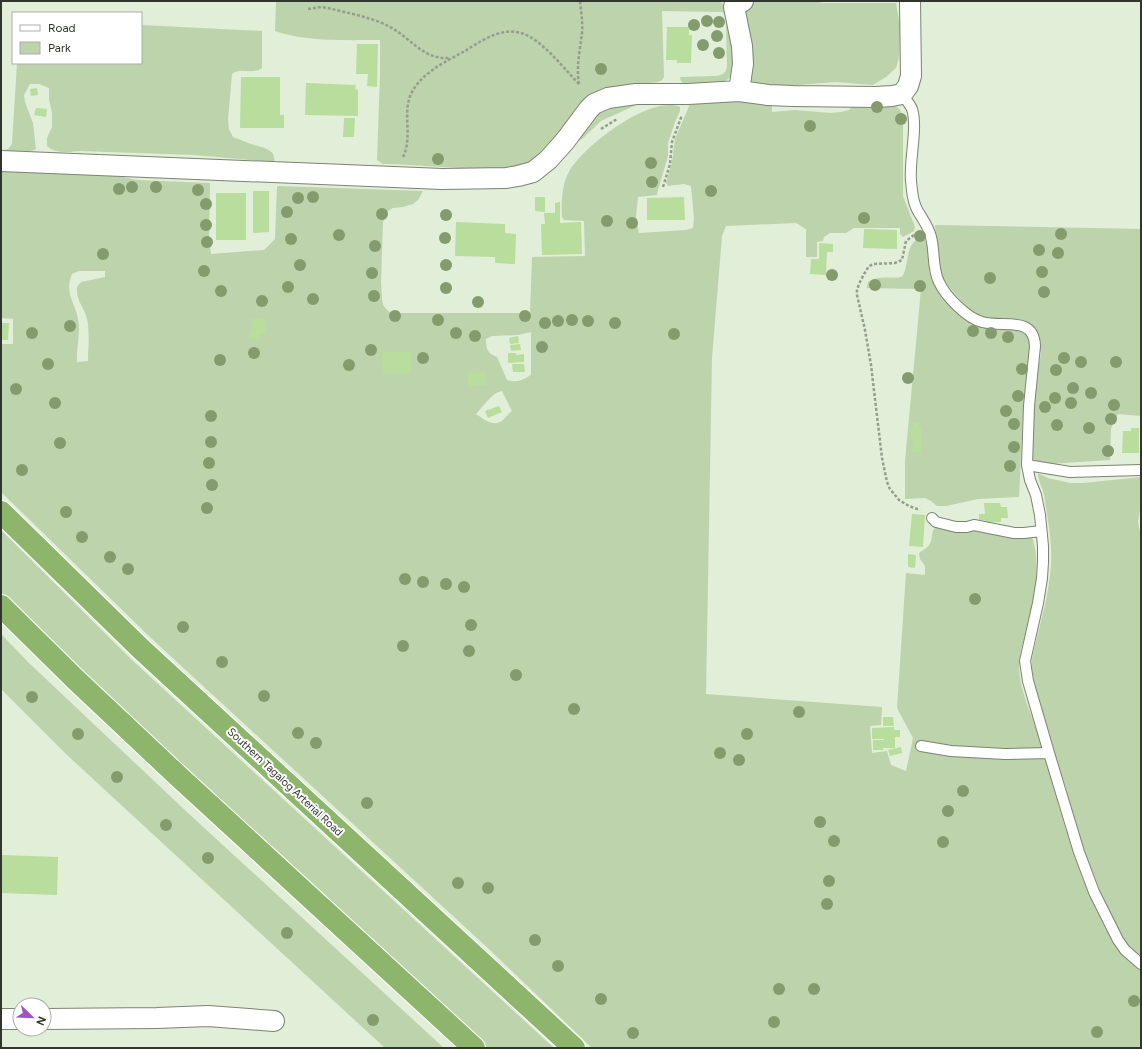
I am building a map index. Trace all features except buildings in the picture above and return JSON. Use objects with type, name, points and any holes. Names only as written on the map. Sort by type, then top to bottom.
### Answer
[{"type":"highway","name":"Southern Tagalog Arterial Road","points":[[1,512],[140,648],[574,1048]]},
{"type":"highway","points":[[1,606],[74,679],[474,1048]]},
{"type":"street","points":[[1,161],[392,177],[476,179],[506,178],[526,174],[538,169],[556,152],[589,109],[600,101],[620,95],[688,94],[739,90],[768,95],[793,96],[876,97],[902,94],[908,86],[911,76],[910,1]]},
{"type":"street","points":[[734,3],[742,46],[743,64],[739,90]]},
{"type":"street","points":[[52,1019],[208,1016],[274,1020]]},
{"type":"street","points":[[1,1020],[12,1019]]},
{"type":"lane","points":[[902,94],[911,108],[914,118],[911,164],[912,194],[915,205],[927,225],[932,239],[938,282],[960,309],[973,318],[983,322],[1027,327],[1035,339],[1036,346],[1029,406],[1027,465],[1040,515],[1043,562],[1038,603],[1025,661],[1028,681],[1048,753],[1079,852],[1094,892],[1118,940],[1125,950],[1141,964]]},
{"type":"lane","points":[[1027,465],[1070,472],[1141,470]]},
{"type":"lane","points":[[932,518],[936,522],[963,528],[974,525],[1014,533],[1041,531]]},
{"type":"lane","points":[[921,746],[952,751],[1005,754],[1048,753]]},
{"type":"path","points":[[580,1],[582,31],[578,75],[589,109]]},
{"type":"path","points":[[308,9],[321,7],[328,8],[380,22],[400,33],[426,54],[434,57],[453,58]]},
{"type":"path","points":[[392,177],[406,149],[408,100],[416,86],[423,78],[442,64],[483,40],[501,33],[522,33],[539,43],[580,85]]},
{"type":"path","points":[[663,187],[670,164],[672,142],[688,94]]},
{"type":"path","points":[[927,225],[906,241],[902,260],[895,263],[874,264],[869,266],[857,290],[870,358],[882,458],[887,482],[890,489],[899,500],[928,513],[932,518]]},
{"type":"green space","points":[[276,1],[720,1],[728,11],[736,50],[732,74],[728,79],[719,84],[684,84],[680,77],[716,76],[724,73],[727,67],[726,17],[722,12],[662,11],[664,77],[662,80],[658,82],[630,85],[547,151],[522,167],[477,169],[383,164],[377,160],[380,40],[313,39],[287,35],[275,31]]},
{"type":"green space","points":[[751,1],[896,3],[900,25],[899,58],[896,68],[886,77],[873,85],[835,82],[798,85],[784,88],[745,87],[742,9]]},
{"type":"green space","points":[[142,25],[262,31],[262,68],[255,71],[239,71],[232,74],[228,119],[229,129],[233,137],[267,149],[273,154],[274,162],[194,155],[80,151],[62,152],[54,150],[47,146],[47,138],[52,127],[49,88],[39,84],[30,84],[24,95],[33,123],[36,149],[31,151],[1,151],[8,149],[12,144],[17,64],[142,64]]},
{"type":"green space","points":[[737,99],[772,104],[772,112],[795,110],[831,113],[849,110],[854,104],[894,106],[898,108],[903,117],[903,196],[915,227],[914,231],[903,237],[900,234],[900,228],[854,228],[846,233],[830,233],[824,237],[823,241],[817,242],[817,257],[806,257],[806,229],[796,223],[726,226],[722,236],[712,358],[706,694],[882,707],[881,725],[870,726],[872,753],[887,751],[891,765],[906,771],[913,738],[897,708],[906,573],[925,575],[925,566],[920,559],[919,553],[929,545],[933,530],[938,526],[970,528],[1032,537],[1035,547],[1037,569],[1031,614],[1020,655],[1019,665],[1021,684],[1040,740],[1066,830],[1091,897],[1115,946],[1141,969],[1141,1048],[592,1048],[490,950],[151,638],[1,492],[1,344],[13,344],[13,319],[1,318],[1,166],[112,175],[137,180],[210,183],[209,237],[211,254],[264,250],[275,239],[277,186],[423,191],[418,200],[413,204],[393,208],[388,211],[383,222],[381,282],[383,305],[388,311],[392,313],[530,313],[532,257],[585,256],[584,221],[564,220],[562,217],[562,193],[569,172],[576,161],[602,137],[618,125],[652,108],[667,105],[680,107],[680,111],[668,143],[668,156],[657,195],[638,197],[636,216],[639,233],[686,230],[693,228],[694,219],[691,186],[684,184],[668,186],[666,183],[672,162],[675,139],[690,104]],"holes":[[[79,271],[105,271],[105,277],[81,282],[77,287],[79,300],[86,315],[89,335],[88,361],[77,362],[79,324],[69,287],[72,274]],[[531,332],[531,375],[520,380],[511,381],[507,380],[497,357],[491,354],[488,350],[486,339],[492,336],[518,335]],[[502,391],[512,411],[498,423],[486,421],[476,414],[491,397]]]},
{"type":"green space","points":[[637,102],[636,105],[601,121],[582,139],[577,141],[594,111]]},
{"type":"green space","points":[[935,225],[1141,229],[1141,416],[1118,414],[1111,429],[1110,460],[1049,464],[1038,463],[1033,459],[1033,397],[1041,353],[1039,336],[1036,329],[1027,323],[984,319],[967,308],[944,281],[939,266]]},
{"type":"green space","points":[[923,237],[928,247],[930,266],[972,323],[983,329],[1023,330],[1031,339],[1023,414],[1019,497],[978,499],[946,506],[937,506],[925,498],[905,499],[905,461],[921,289],[867,288],[868,282],[872,280],[902,277],[910,248],[917,239]]},
{"type":"green space","points":[[1038,474],[1070,483],[1141,477],[1141,504],[1138,522],[1141,533],[1141,957],[1126,945],[1110,915],[1091,868],[1067,797],[1067,791],[1052,746],[1034,681],[1032,659],[1047,596],[1051,565],[1050,535],[1044,495]]},
{"type":"green space","points":[[1,530],[132,660],[554,1048],[488,1048],[81,673],[1,592]]},
{"type":"green space","points":[[1,634],[29,663],[188,813],[444,1048],[385,1048],[67,755],[1,689]]}]
